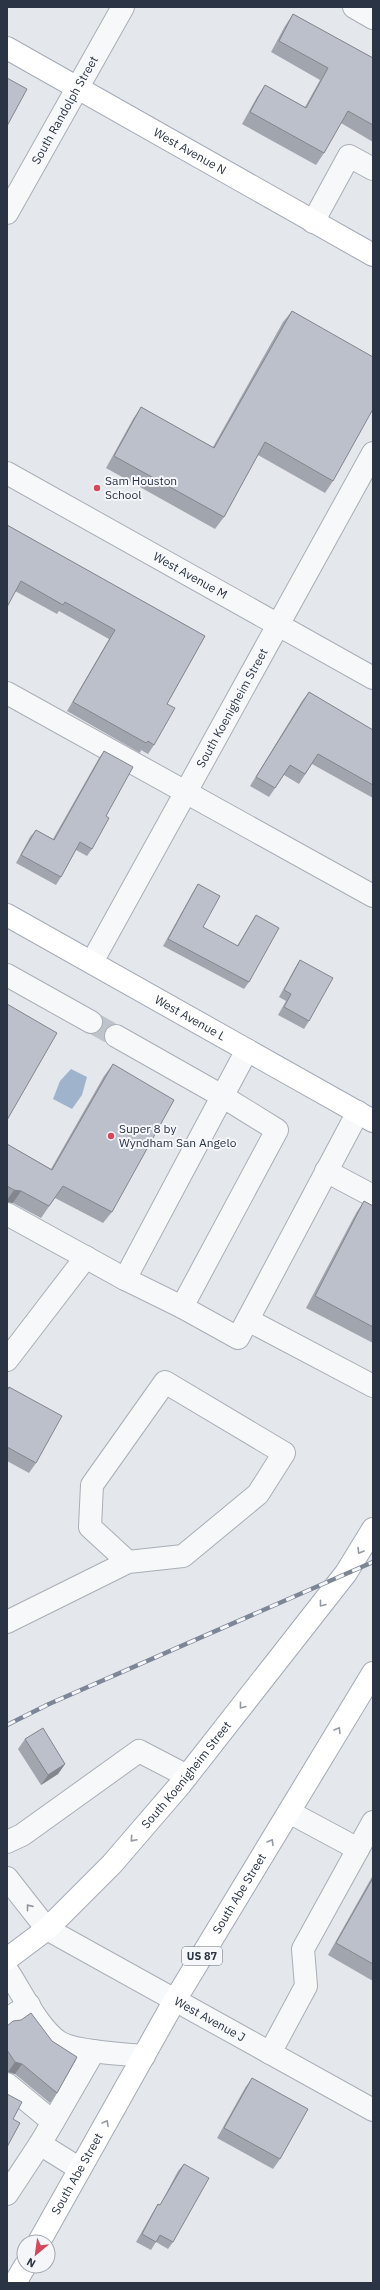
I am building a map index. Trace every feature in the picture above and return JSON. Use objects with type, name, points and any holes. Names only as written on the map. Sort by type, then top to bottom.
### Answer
[{"type":"main road","name":"West Avenue N","points":[[7,48],[373,256]]},
{"type":"main road","name":"West Avenue L","points":[[8,917],[92,962],[365,1117]]},
{"type":"main road","name":"South Koenigheim Street","points":[[8,1959],[47,1929],[112,1864],[188,1776],[346,1573],[373,1529]]},
{"type":"main road","name":"South Abe Street","points":[[43,2234],[175,2000],[373,1673]]},
{"type":"main road","points":[[15,2283],[20,2274]]},
{"type":"street","name":"South Randolph Street","points":[[7,213],[123,7]]},
{"type":"street","points":[[354,7],[373,18]]},
{"type":"street","points":[[313,222],[349,156],[373,169]]},
{"type":"street","name":"South Koenigheim Street","points":[[92,962],[278,625],[366,481],[373,453]]},
{"type":"street","name":"West Avenue M","points":[[7,473],[373,678]]},
{"type":"street","points":[[7,693],[373,896]]},
{"type":"street","points":[[7,976],[91,1022]]},
{"type":"street","points":[[116,1036],[222,1096],[277,1130],[182,1307]]},
{"type":"street","points":[[125,1279],[246,1050]]},
{"type":"street","points":[[7,1214],[125,1279],[182,1307],[238,1338],[326,1172],[365,1117]]},
{"type":"street","points":[[326,1172],[373,1196]]},
{"type":"street","points":[[7,1360],[86,1257]]},
{"type":"street","points":[[248,1320],[373,1386]]},
{"type":"street","points":[[7,1622],[128,1562],[183,1556],[258,1494],[284,1453],[165,1382],[92,1486],[90,1527],[128,1562]]},
{"type":"street","points":[[7,1842],[22,1835],[139,1751],[188,1776]]},
{"type":"street","points":[[289,1812],[358,1849]]},
{"type":"street","points":[[270,2053],[306,1986],[303,1950],[373,1822]]},
{"type":"street","points":[[8,1884],[47,1929]]},
{"type":"street","name":"West Avenue J","points":[[47,1929],[373,2110]]},
{"type":"street","points":[[8,1959],[29,2005],[40,2034],[60,2042],[63,2052],[94,2051],[144,2056]]},
{"type":"street","points":[[7,2019],[29,2005]]},
{"type":"street","points":[[7,2194],[40,2144],[94,2051]]},
{"type":"street","points":[[7,2084],[30,2095],[53,2122]]},
{"type":"street","points":[[40,2144],[80,2169]]},
{"type":"water","points":[[71,1069],[87,1077],[82,1095],[72,1109],[53,1099],[60,1081]]},
{"type":"building","points":[[293,14],[373,58],[373,125],[348,111],[324,153],[250,112],[265,85],[306,108],[328,68],[279,41]]},
{"type":"building","points":[[7,78],[27,89],[7,126]]},
{"type":"building","points":[[292,311],[373,357],[373,409],[333,481],[265,442],[224,517],[114,456],[141,407],[214,448]]},
{"type":"building","points":[[7,525],[205,636],[167,704],[175,708],[154,745],[148,741],[146,743],[73,702],[115,630],[65,602],[63,605],[21,581],[7,607]]},
{"type":"building","points":[[309,692],[373,730],[373,785],[318,754],[305,774],[290,765],[275,788],[256,777]]},
{"type":"building","points":[[104,751],[133,767],[106,816],[109,818],[92,849],[80,842],[61,877],[21,855],[36,830],[54,840]]},
{"type":"building","points":[[198,884],[220,896],[203,927],[238,946],[256,915],[279,928],[249,982],[168,939]]},
{"type":"building","points":[[300,960],[333,978],[309,1021],[284,1007],[291,994],[284,990]]},
{"type":"building","points":[[7,1004],[57,1033],[7,1120]]},
{"type":"building","name":"Super 8 by Wyndham San Angelo","points":[[113,1064],[174,1100],[112,1212],[63,1186],[49,1206],[21,1191],[14,1190],[7,1186],[7,1144],[52,1170]]},
{"type":"building","points":[[364,1201],[373,1206],[373,1327],[315,1296]]},
{"type":"building","points":[[9,1387],[62,1416],[36,1463],[7,1447],[7,1391]]},
{"type":"building","points":[[43,1728],[65,1764],[48,1775],[25,1739]]},
{"type":"building","points":[[373,1878],[373,1964],[336,1943]]},
{"type":"building","points":[[31,2013],[52,2041],[77,2057],[57,2093],[22,2064],[15,2062],[7,2050],[7,2026],[13,2021],[21,2020]]},
{"type":"building","points":[[252,2078],[308,2109],[280,2159],[224,2128]]},
{"type":"building","points":[[7,2094],[22,2102],[13,2119],[20,2123],[7,2147]]},
{"type":"building","points":[[184,2164],[209,2178],[173,2242],[160,2235],[156,2242],[142,2234],[158,2204],[160,2205]]},
{"type":"tunnel","points":[[91,1022],[116,1036]]},
{"type":"railway","points":[[7,1725],[49,1704],[373,1562]]},
{"type":"place","name":"Sam Houston School","points":[[97,488]]},
{"type":"place","name":"Super 8 by Wyndham San Angelo","points":[[111,1136]]}]
